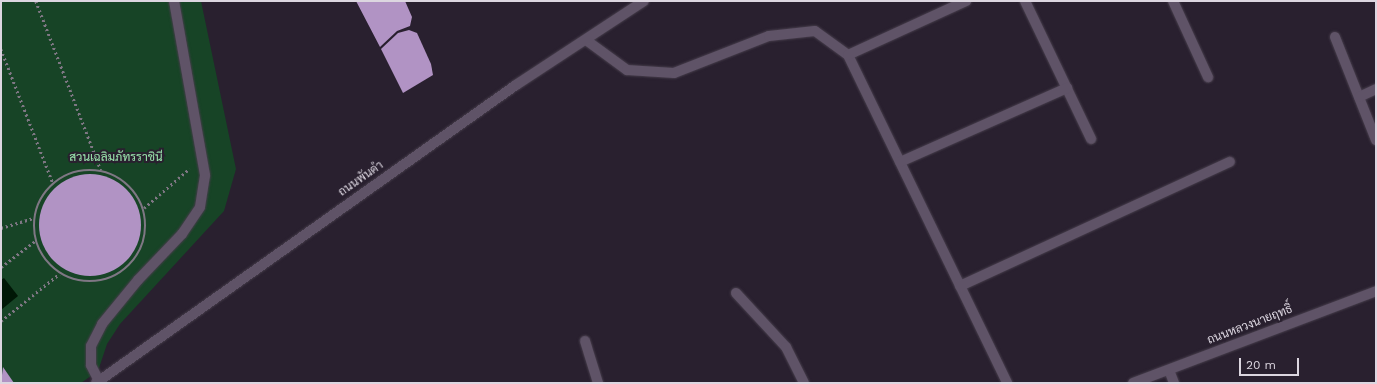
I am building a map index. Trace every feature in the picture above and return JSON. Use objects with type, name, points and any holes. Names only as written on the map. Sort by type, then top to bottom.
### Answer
[{"type":"street","points":[[97,382],[91,364],[91,346],[102,324],[138,280],[182,234],[200,207],[206,175],[174,1]]},
{"type":"street","name":"ถนนพันคำ","points":[[97,382],[516,85],[644,1]]},
{"type":"street","points":[[848,55],[966,1]]},
{"type":"street","points":[[1025,1],[1091,139]]},
{"type":"street","points":[[1173,1],[1208,77]]},
{"type":"street","points":[[586,40],[627,70],[674,73],[769,36],[815,31],[848,55],[1007,383]]},
{"type":"street","points":[[1335,37],[1376,140]]},
{"type":"street","points":[[900,162],[1066,88]]},
{"type":"street","points":[[1359,97],[1376,90]]},
{"type":"street","points":[[960,286],[1230,162]]},
{"type":"street","name":"ถนนหลวงนายฤทธิ์","points":[[1133,383],[1376,291]]},
{"type":"street","points":[[736,293],[786,347],[804,383]]},
{"type":"street","points":[[585,342],[598,383]]},
{"type":"street","points":[[1169,370],[1174,383]]},
{"type":"path","points":[[36,1],[101,170]]},
{"type":"path","points":[[1,49],[53,183]]},
{"type":"path","points":[[144,208],[202,157]]},
{"type":"path","points":[[101,170],[127,183],[144,208],[146,225],[144,242],[136,258],[125,271],[109,279],[93,283],[76,281],[60,274],[48,265],[35,240],[34,218],[37,205],[53,183],[76,171],[101,170]]},
{"type":"path","points":[[1,228],[34,218]]},
{"type":"path","points":[[1,267],[35,240]]},
{"type":"path","points":[[1,321],[60,274]]},
{"type":"green space","name":"สวนเฉลิมภัทรราชินี","points":[[1,1],[201,1],[236,169],[224,211],[120,324],[107,344],[98,371],[81,383],[1,383]]},
{"type":"shaded area","points":[[4,278],[18,296],[1,310],[1,280]]},
{"type":"building","points":[[356,1],[405,1],[412,17],[410,26],[397,31],[380,47]]},
{"type":"building","points":[[409,30],[417,33],[431,64],[433,75],[403,93],[381,49],[398,33]]},
{"type":"building","points":[[90,174],[100,175],[119,182],[133,196],[140,215],[140,235],[133,254],[119,268],[100,275],[90,276],[80,275],[61,268],[47,254],[40,235],[39,225],[40,215],[47,196],[61,182],[80,175]]},
{"type":"building","points":[[3,367],[14,383],[1,383]]}]
